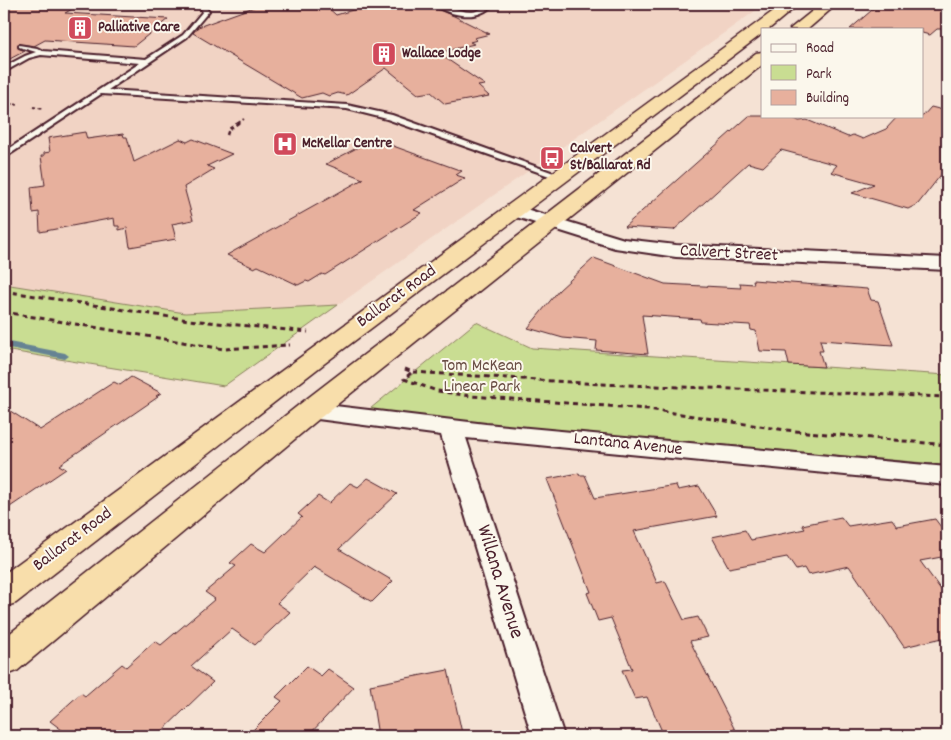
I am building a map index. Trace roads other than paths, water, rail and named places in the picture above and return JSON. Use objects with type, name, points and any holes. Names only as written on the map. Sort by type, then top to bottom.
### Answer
[{"type":"highway","name":"Ballarat Road","points":[[4,593],[316,356],[561,177],[792,4]]},
{"type":"highway","points":[[799,28],[830,4]]},
{"type":"highway","name":"Ballarat Road","points":[[4,660],[310,411],[761,58]]},
{"type":"street","name":"Calvert Street","points":[[516,210],[622,244],[676,251],[947,264]]},
{"type":"street","name":"Lantana Avenue","points":[[310,411],[451,428],[947,476]]},
{"type":"street","name":"Willana Avenue","points":[[451,428],[548,736]]},
{"type":"lane","points":[[4,156],[190,31],[206,11],[199,4]]},
{"type":"lane","points":[[436,4],[466,13],[484,10],[490,4]]},
{"type":"lane","points":[[20,46],[35,49],[41,53]]},
{"type":"lane","points":[[4,70],[27,57],[41,53],[148,61]]},
{"type":"lane","points":[[100,92],[347,107],[389,117],[561,177]]},
{"type":"waterway","points":[[4,344],[65,356]]},
{"type":"place","name":"Palliative Care","points":[[80,28]]},
{"type":"place","name":"Wallace Lodge","points":[[384,54]]},
{"type":"place","name":"McKellar Centre","points":[[285,144]]},
{"type":"place","name":"Calvert St/Ballarat Rd","points":[[552,158]]},
{"type":"park label","name":"Tom McKean Linear Park","points":[[482,376]]}]
